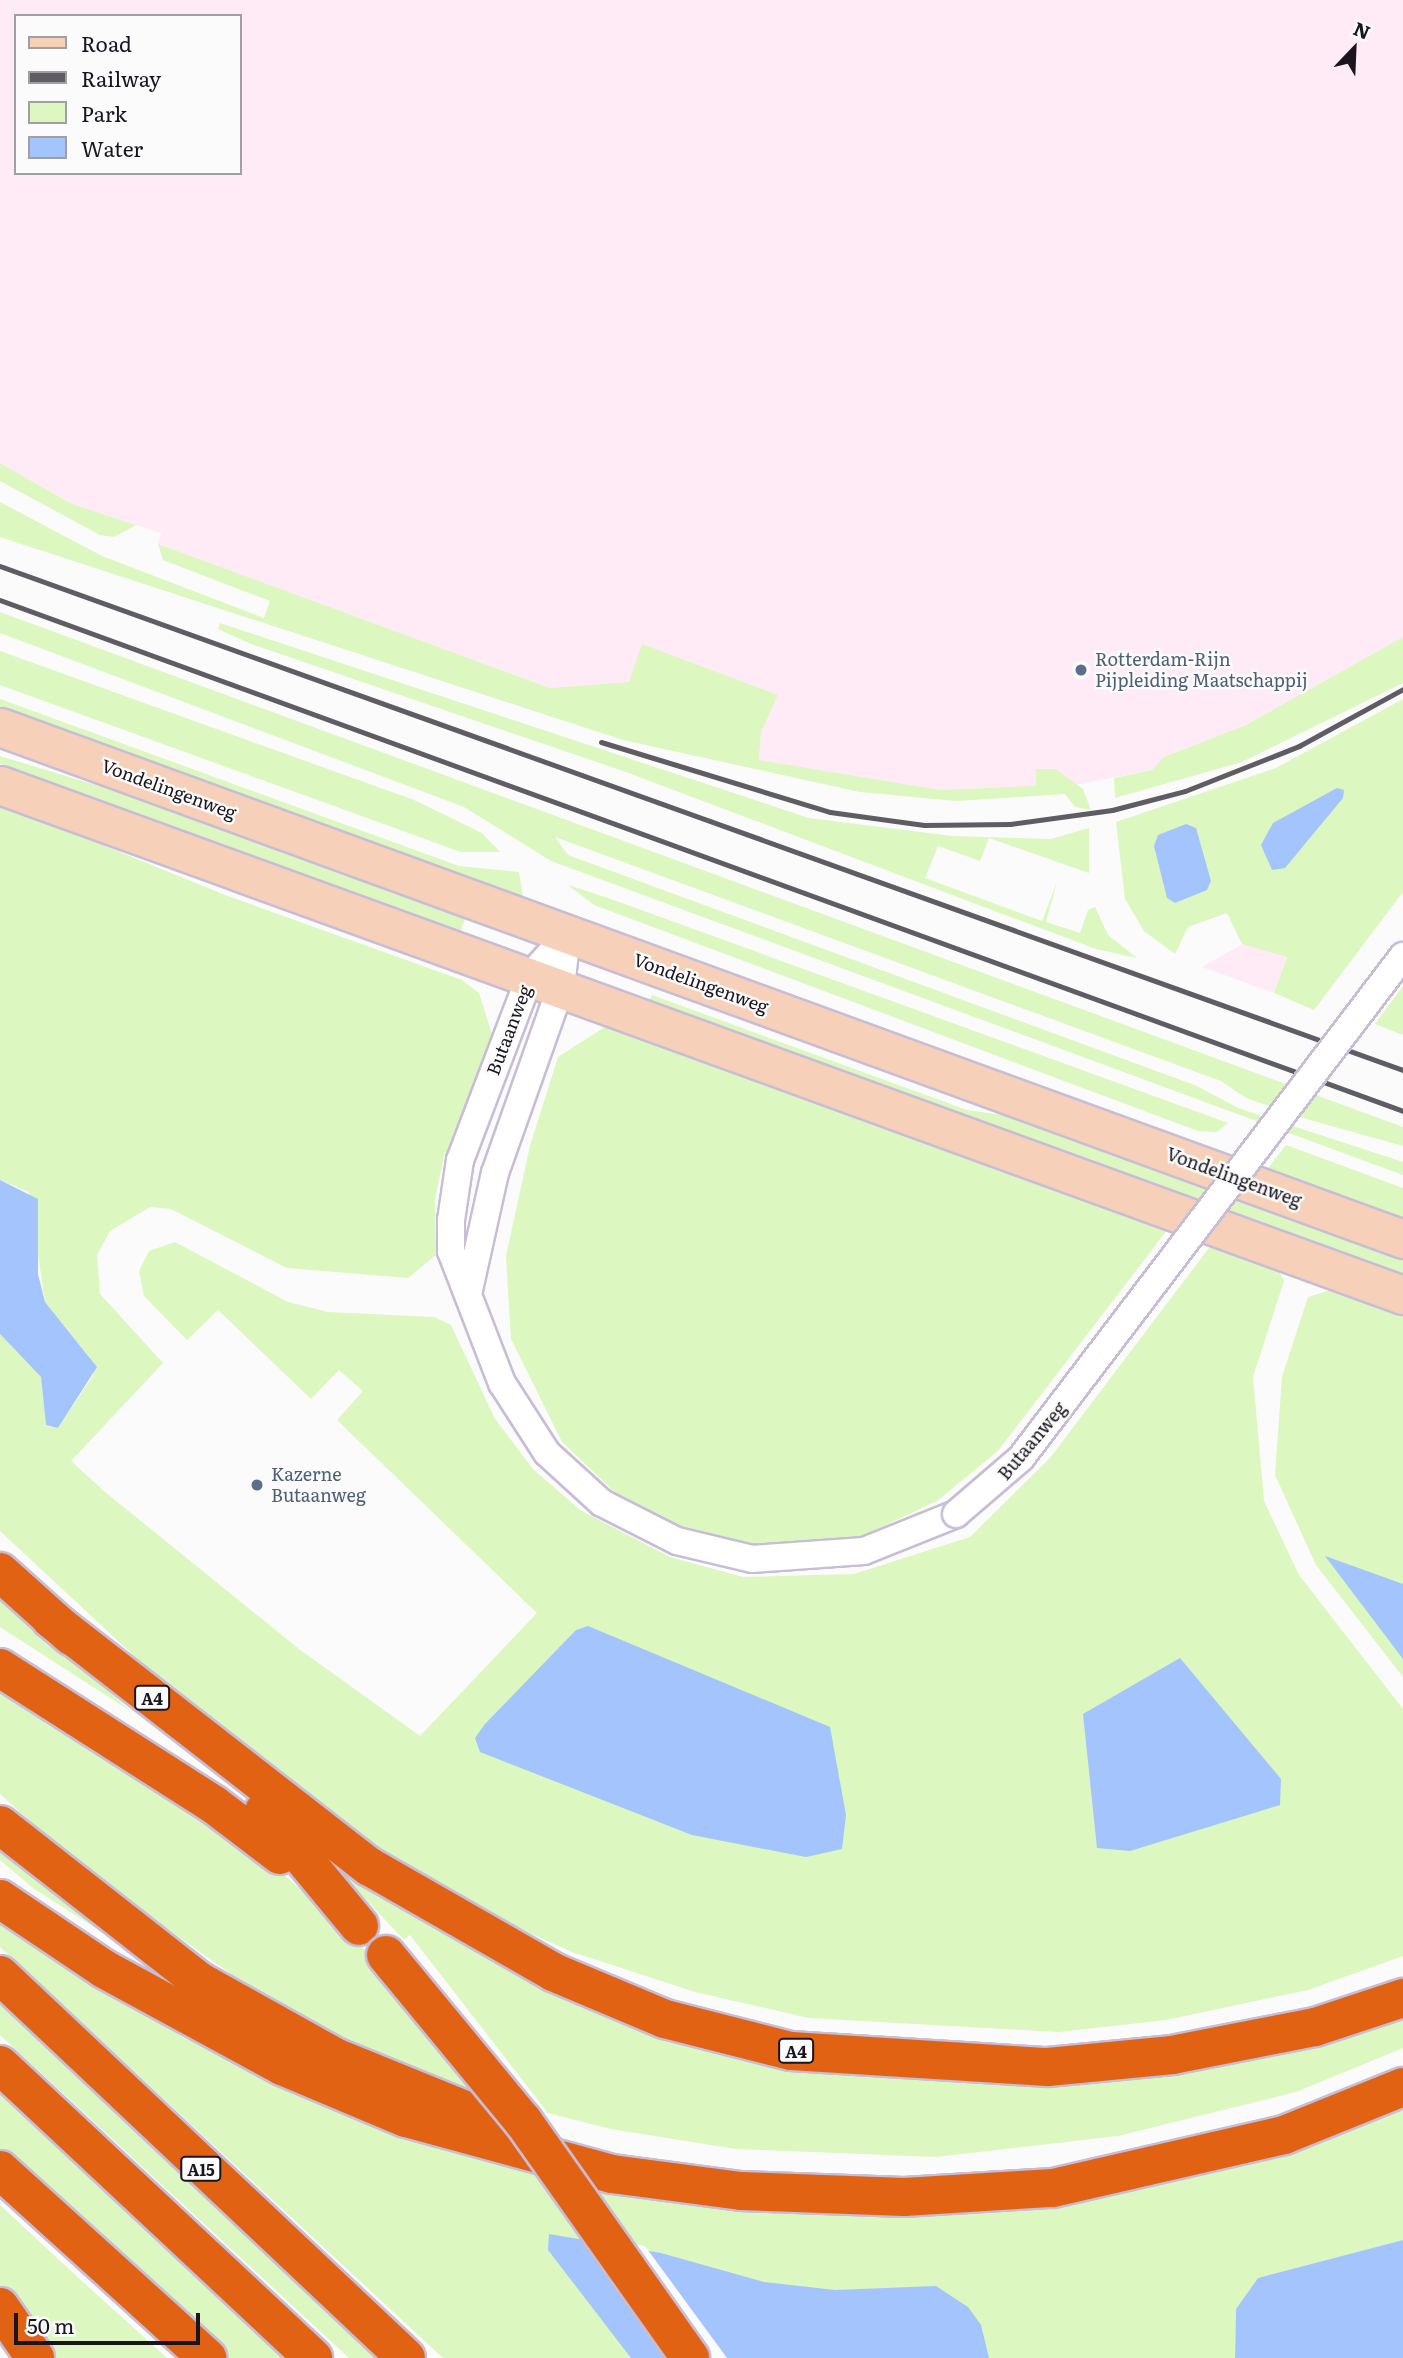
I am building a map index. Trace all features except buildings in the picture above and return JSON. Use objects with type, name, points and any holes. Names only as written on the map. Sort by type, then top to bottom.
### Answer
[{"type":"highway","name":"A4","points":[[0,1572],[51,1619],[370,1867],[553,1972],[665,2019],[791,2051],[935,2065],[1048,2067],[1185,2053],[1315,2027],[1403,1998]]},
{"type":"highway","points":[[51,1619],[288,1835],[359,1926],[523,2121],[690,2358]]},
{"type":"highway","points":[[0,1668],[213,1804],[359,1926]]},
{"type":"highway","points":[[0,1825],[199,1981],[335,2057],[482,2117],[741,2191]]},
{"type":"highway","points":[[0,1899],[195,2022],[406,2118],[612,2174],[741,2191],[904,2197],[1053,2188],[1284,2135],[1403,2087]]},
{"type":"highway","name":"A15","points":[[0,1975],[406,2358]]},
{"type":"highway","points":[[0,2065],[313,2358]]},
{"type":"highway","points":[[0,2170],[207,2358]]},
{"type":"highway","points":[[0,2307],[35,2358]]},
{"type":"main road","name":"Vondelingenweg","points":[[0,727],[1403,1239]]},
{"type":"main road","points":[[0,785],[1403,1295]]},
{"type":"street","name":"Butaanweg","points":[[567,935],[460,1160],[463,1255],[470,1290],[502,1383],[547,1453],[602,1503],[677,1541],[752,1559],[815,1560],[894,1542],[956,1514],[999,1482],[1038,1437],[1403,957]]},
{"type":"street","name":"Butaanweg","points":[[463,1255],[495,1173],[545,982]]},
{"type":"shaded area","points":[[0,0],[1403,0],[1403,637],[1246,725],[1164,757],[1152,770],[1074,785],[940,790],[759,760],[761,732],[778,695],[643,645],[629,682],[551,688],[158,544],[161,533],[70,503],[0,463]]},
{"type":"shaded area","points":[[1246,942],[1287,956],[1274,993],[1202,967]]},
{"type":"green space","points":[[0,463],[70,503],[136,525],[114,537],[100,535],[0,481]]},
{"type":"green space","points":[[0,502],[102,556],[264,618],[270,601],[163,560],[158,544],[550,688],[629,682],[642,644],[778,695],[761,732],[759,760],[940,790],[1036,786],[1036,769],[1056,769],[1083,789],[1091,810],[1075,807],[1065,794],[956,801],[860,792],[623,740],[0,537]]},
{"type":"green space","points":[[0,612],[1403,1127],[1403,1146],[1303,1118],[1246,1098],[1221,1081],[555,837],[568,855],[1197,1086],[1238,1108],[1403,1162],[1403,1175],[551,861],[464,807],[0,633]]},
{"type":"green space","points":[[220,623],[809,818],[952,836],[1051,839],[1089,828],[1089,873],[989,838],[980,861],[938,846],[925,878],[1042,921],[1057,882],[1046,922],[1080,933],[1088,910],[1095,907],[1108,935],[1137,958],[1096,949],[626,772],[251,644],[218,629]]},
{"type":"green space","points":[[1403,637],[1403,683],[1242,762],[1115,798],[1114,778],[1152,770],[1164,757],[1246,725]]},
{"type":"green space","points":[[0,651],[414,800],[482,833],[500,852],[461,852],[0,685]]},
{"type":"green space","points":[[0,699],[459,866],[519,872],[524,903],[0,712]]},
{"type":"green space","points":[[1403,699],[1403,892],[1314,1010],[1274,993],[1287,957],[1242,944],[1227,913],[1188,927],[1175,954],[1144,931],[1125,899],[1116,822],[1276,768]]},
{"type":"green space","points":[[0,756],[168,807],[466,913],[465,919],[460,932],[0,764]]},
{"type":"green space","points":[[0,803],[225,895],[462,980],[479,993],[492,1034],[452,1154],[445,1152],[435,1199],[436,1255],[408,1278],[287,1268],[171,1209],[150,1207],[110,1231],[97,1255],[100,1294],[163,1363],[71,1461],[105,1492],[299,1649],[420,1736],[537,1613],[337,1420],[363,1391],[339,1370],[311,1399],[218,1310],[187,1340],[144,1296],[139,1271],[149,1251],[175,1242],[288,1302],[328,1312],[434,1317],[451,1325],[495,1419],[533,1469],[580,1510],[670,1557],[743,1577],[854,1574],[970,1537],[1050,1458],[1215,1240],[1273,1260],[1284,1281],[1253,1377],[1264,1501],[1299,1575],[1403,1709],[1403,1956],[1308,1990],[1166,2020],[1059,2032],[809,2018],[695,1992],[572,1952],[476,1909],[381,1854],[175,1694],[0,1531],[0,1334],[41,1377],[46,1425],[58,1428],[93,1376],[91,1359],[45,1302],[29,1192],[0,1180]]},
{"type":"green space","points":[[568,885],[1228,1123],[1217,1132],[1198,1131],[594,905]]},
{"type":"green space","points":[[1403,986],[1403,1035],[1375,1024]]},
{"type":"green space","points":[[652,995],[967,1110],[1030,1119],[1403,1255],[1403,1276],[649,1001]]},
{"type":"green space","points":[[605,1027],[625,1031],[1171,1225],[998,1451],[937,1501],[858,1538],[765,1549],[689,1533],[621,1498],[562,1442],[511,1339],[506,1256],[530,1146],[558,1057]]},
{"type":"green space","points":[[1286,1145],[1403,1188],[1403,1224],[1268,1168]]},
{"type":"green space","points":[[1341,1287],[1403,1310],[1403,1677],[1316,1565],[1275,1475],[1282,1377],[1308,1297]]},
{"type":"green space","points":[[0,1595],[132,1712],[0,1627]]},
{"type":"green space","points":[[0,1678],[235,1835],[314,1900],[378,1963],[483,2098],[364,2049],[248,1986],[82,1868],[0,1794]]},
{"type":"green space","points":[[300,1829],[579,1997],[1004,2080],[1403,2008],[1403,2048],[1296,2092],[1118,2136],[936,2157],[736,2149],[611,2129],[548,2113],[410,1935],[404,1940]]},
{"type":"green space","points":[[0,1845],[204,1998],[33,1888],[0,1860]]},
{"type":"green space","points":[[0,1922],[184,2038],[368,2123],[528,2172],[702,2206],[902,2218],[1059,2204],[1209,2173],[1297,2147],[1403,2103],[1403,2240],[1258,2278],[1236,2309],[1235,2358],[443,2358],[0,1947]]},
{"type":"green space","points":[[0,1988],[389,2358],[349,2358],[0,2035]]},
{"type":"green space","points":[[0,2093],[285,2358],[221,2358],[0,2153]]},
{"type":"green space","points":[[0,2205],[167,2358],[48,2358],[0,2289]]},
{"type":"water","points":[[1337,788],[1344,790],[1343,798],[1285,868],[1272,870],[1261,845],[1273,823]]},
{"type":"water","points":[[1186,824],[1196,828],[1211,881],[1207,890],[1175,903],[1167,898],[1154,846],[1158,835]]},
{"type":"water","points":[[0,1180],[38,1199],[38,1274],[45,1302],[97,1367],[58,1428],[46,1425],[41,1377],[0,1334]]},
{"type":"water","points":[[1325,1556],[1403,1584],[1403,1659]]},
{"type":"water","points":[[588,1626],[830,1727],[846,1815],[842,1849],[806,1857],[692,1835],[480,1752],[475,1738],[485,1724],[576,1630]]},
{"type":"water","points":[[1180,1658],[1281,1779],[1280,1805],[1130,1851],[1097,1848],[1083,1714]]},
{"type":"water","points":[[549,2234],[661,2253],[764,2282],[835,2290],[936,2286],[968,2307],[981,2325],[989,2358],[631,2358],[548,2250]]},
{"type":"water","points":[[1403,2240],[1403,2358],[1235,2358],[1236,2309],[1258,2278]]},
{"type":"pier","points":[[577,2233],[645,2246],[727,2358],[666,2358]]},
{"type":"railway","points":[[0,566],[1403,1070]]},
{"type":"railway","points":[[0,600],[1403,1111]]},
{"type":"railway","points":[[601,742],[830,812],[924,825],[1010,824],[1112,810],[1185,791],[1299,746],[1403,689]]},
{"type":"place","name":"Rotterdam-Rijn Pijpleiding Maatschappij","points":[[1081,670]]},
{"type":"place","name":"Kazerne Butaanweg","points":[[257,1485]]}]
